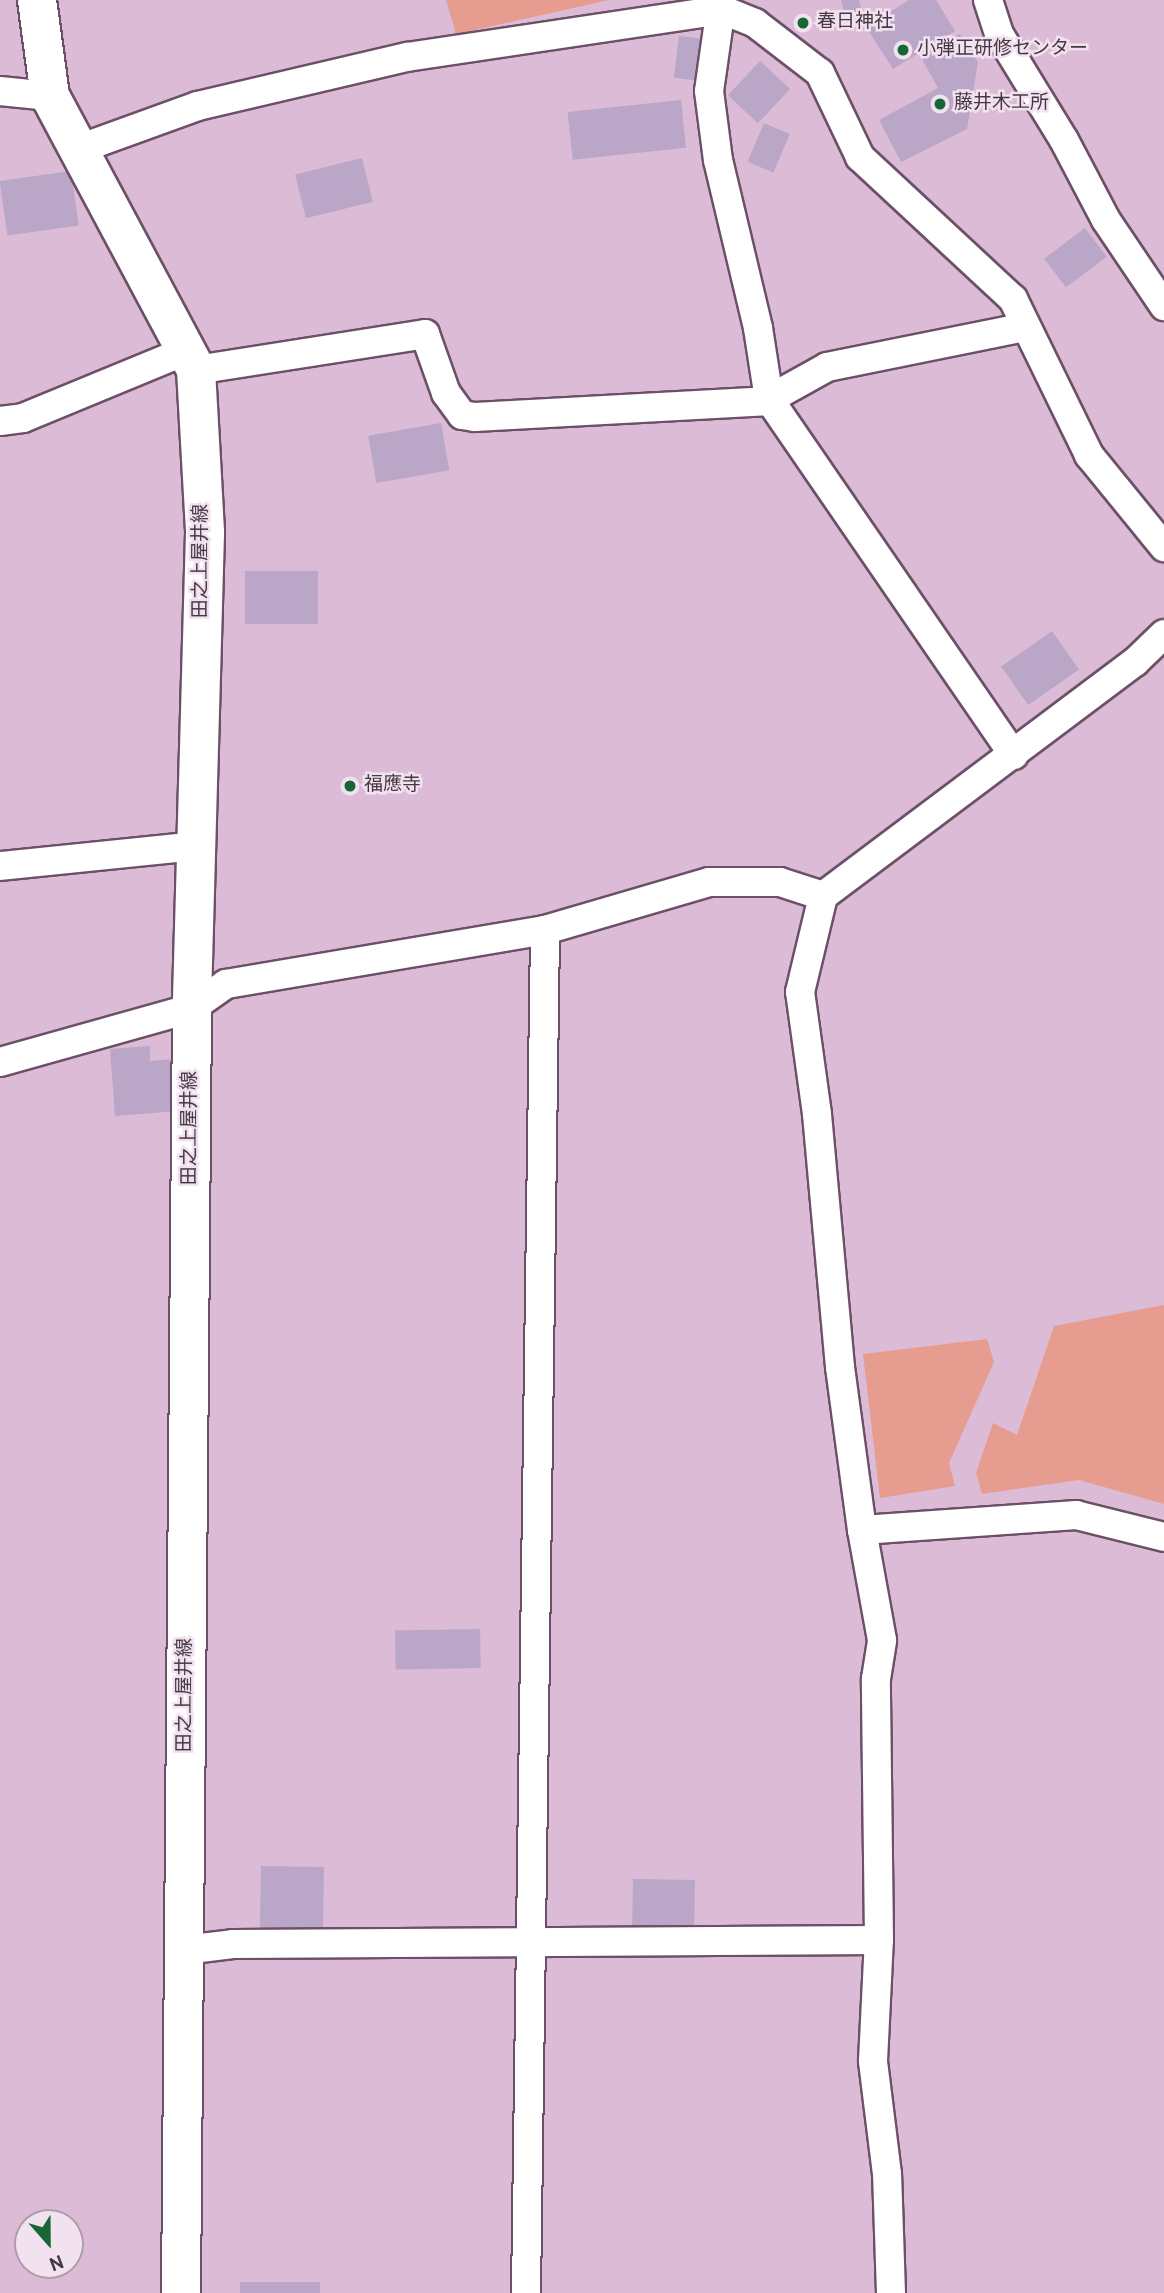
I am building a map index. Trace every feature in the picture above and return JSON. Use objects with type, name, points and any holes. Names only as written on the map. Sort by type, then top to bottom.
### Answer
[{"type":"main road","name":"田之上屋井線","points":[[37,0],[50,96],[192,360],[205,533],[192,1008],[181,2293]]},
{"type":"street","points":[[988,0],[999,34],[1064,139],[1106,220],[1164,306]]},
{"type":"street","points":[[79,149],[198,106],[407,57],[722,5],[755,23],[820,74],[860,157],[973,258],[1013,299],[1089,455],[1164,547]]},
{"type":"street","points":[[722,5],[709,91],[718,160],[758,328],[769,400],[1014,755]]},
{"type":"street","points":[[0,91],[50,96]]},
{"type":"street","points":[[0,421],[23,418],[192,360],[425,334],[446,393],[462,415],[769,400],[827,367],[1026,327]]},
{"type":"street","points":[[891,2293],[887,2174],[873,2062],[879,1940],[876,1679],[882,1640],[862,1530],[800,992],[823,896],[1136,662],[1164,634]]},
{"type":"street","points":[[0,866],[196,846]]},
{"type":"street","points":[[0,1062],[192,1008],[226,984],[545,930],[709,882],[780,882],[823,896]]},
{"type":"street","points":[[526,2293],[545,930]]},
{"type":"street","points":[[862,1530],[1076,1515],[1164,1537]]},
{"type":"street","points":[[184,1950],[233,1944],[532,1945],[879,1940]]},
{"type":"shaded area","points":[[446,0],[609,0],[456,34]]},
{"type":"shaded area","points":[[1164,1305],[1164,1504],[1079,1480],[982,1494],[976,1473],[993,1423],[1017,1435],[1054,1326]]},
{"type":"shaded area","points":[[987,1339],[994,1362],[949,1463],[955,1486],[880,1498],[863,1354]]},
{"type":"building","points":[[841,0],[859,0],[862,12],[845,16]]},
{"type":"building","name":"小弾正研修センター","points":[[909,0],[936,0],[955,31],[893,69],[866,27]]},
{"type":"building","name":"藤井木工所","points":[[960,34],[978,62],[967,129],[901,162],[879,120],[938,88],[922,59]]},
{"type":"building","points":[[679,36],[702,39],[697,80],[674,78]]},
{"type":"building","points":[[760,61],[790,89],[758,123],[728,95]]},
{"type":"building","points":[[681,100],[686,148],[573,160],[568,112]]},
{"type":"building","points":[[764,123],[790,134],[773,173],[748,162]]},
{"type":"building","points":[[362,158],[373,202],[306,218],[295,175]]},
{"type":"building","points":[[71,171],[79,225],[7,235],[0,181]]},
{"type":"building","points":[[1085,228],[1107,257],[1066,287],[1044,259]]},
{"type":"building","points":[[441,423],[449,470],[376,483],[368,436]]},
{"type":"building","points":[[245,571],[318,571],[318,624],[245,624]]},
{"type":"building","points":[[1052,631],[1079,670],[1028,705],[1001,667]]},
{"type":"building","points":[[150,1046],[150,1061],[173,1059],[177,1111],[115,1116],[110,1049]]},
{"type":"building","points":[[480,1629],[481,1668],[396,1669],[395,1630]]},
{"type":"building","points":[[261,1866],[324,1867],[323,1932],[260,1931]]},
{"type":"building","points":[[633,1879],[695,1880],[694,1930],[632,1929]]},
{"type":"building","points":[[240,2282],[320,2282],[320,2293],[240,2293]]},
{"type":"place","name":"春日神社","points":[[803,23]]},
{"type":"place","name":"小弾正研修センター","points":[[903,50]]},
{"type":"place","name":"藤井木工所","points":[[940,104]]},
{"type":"place","name":"福應寺","points":[[350,786]]}]
